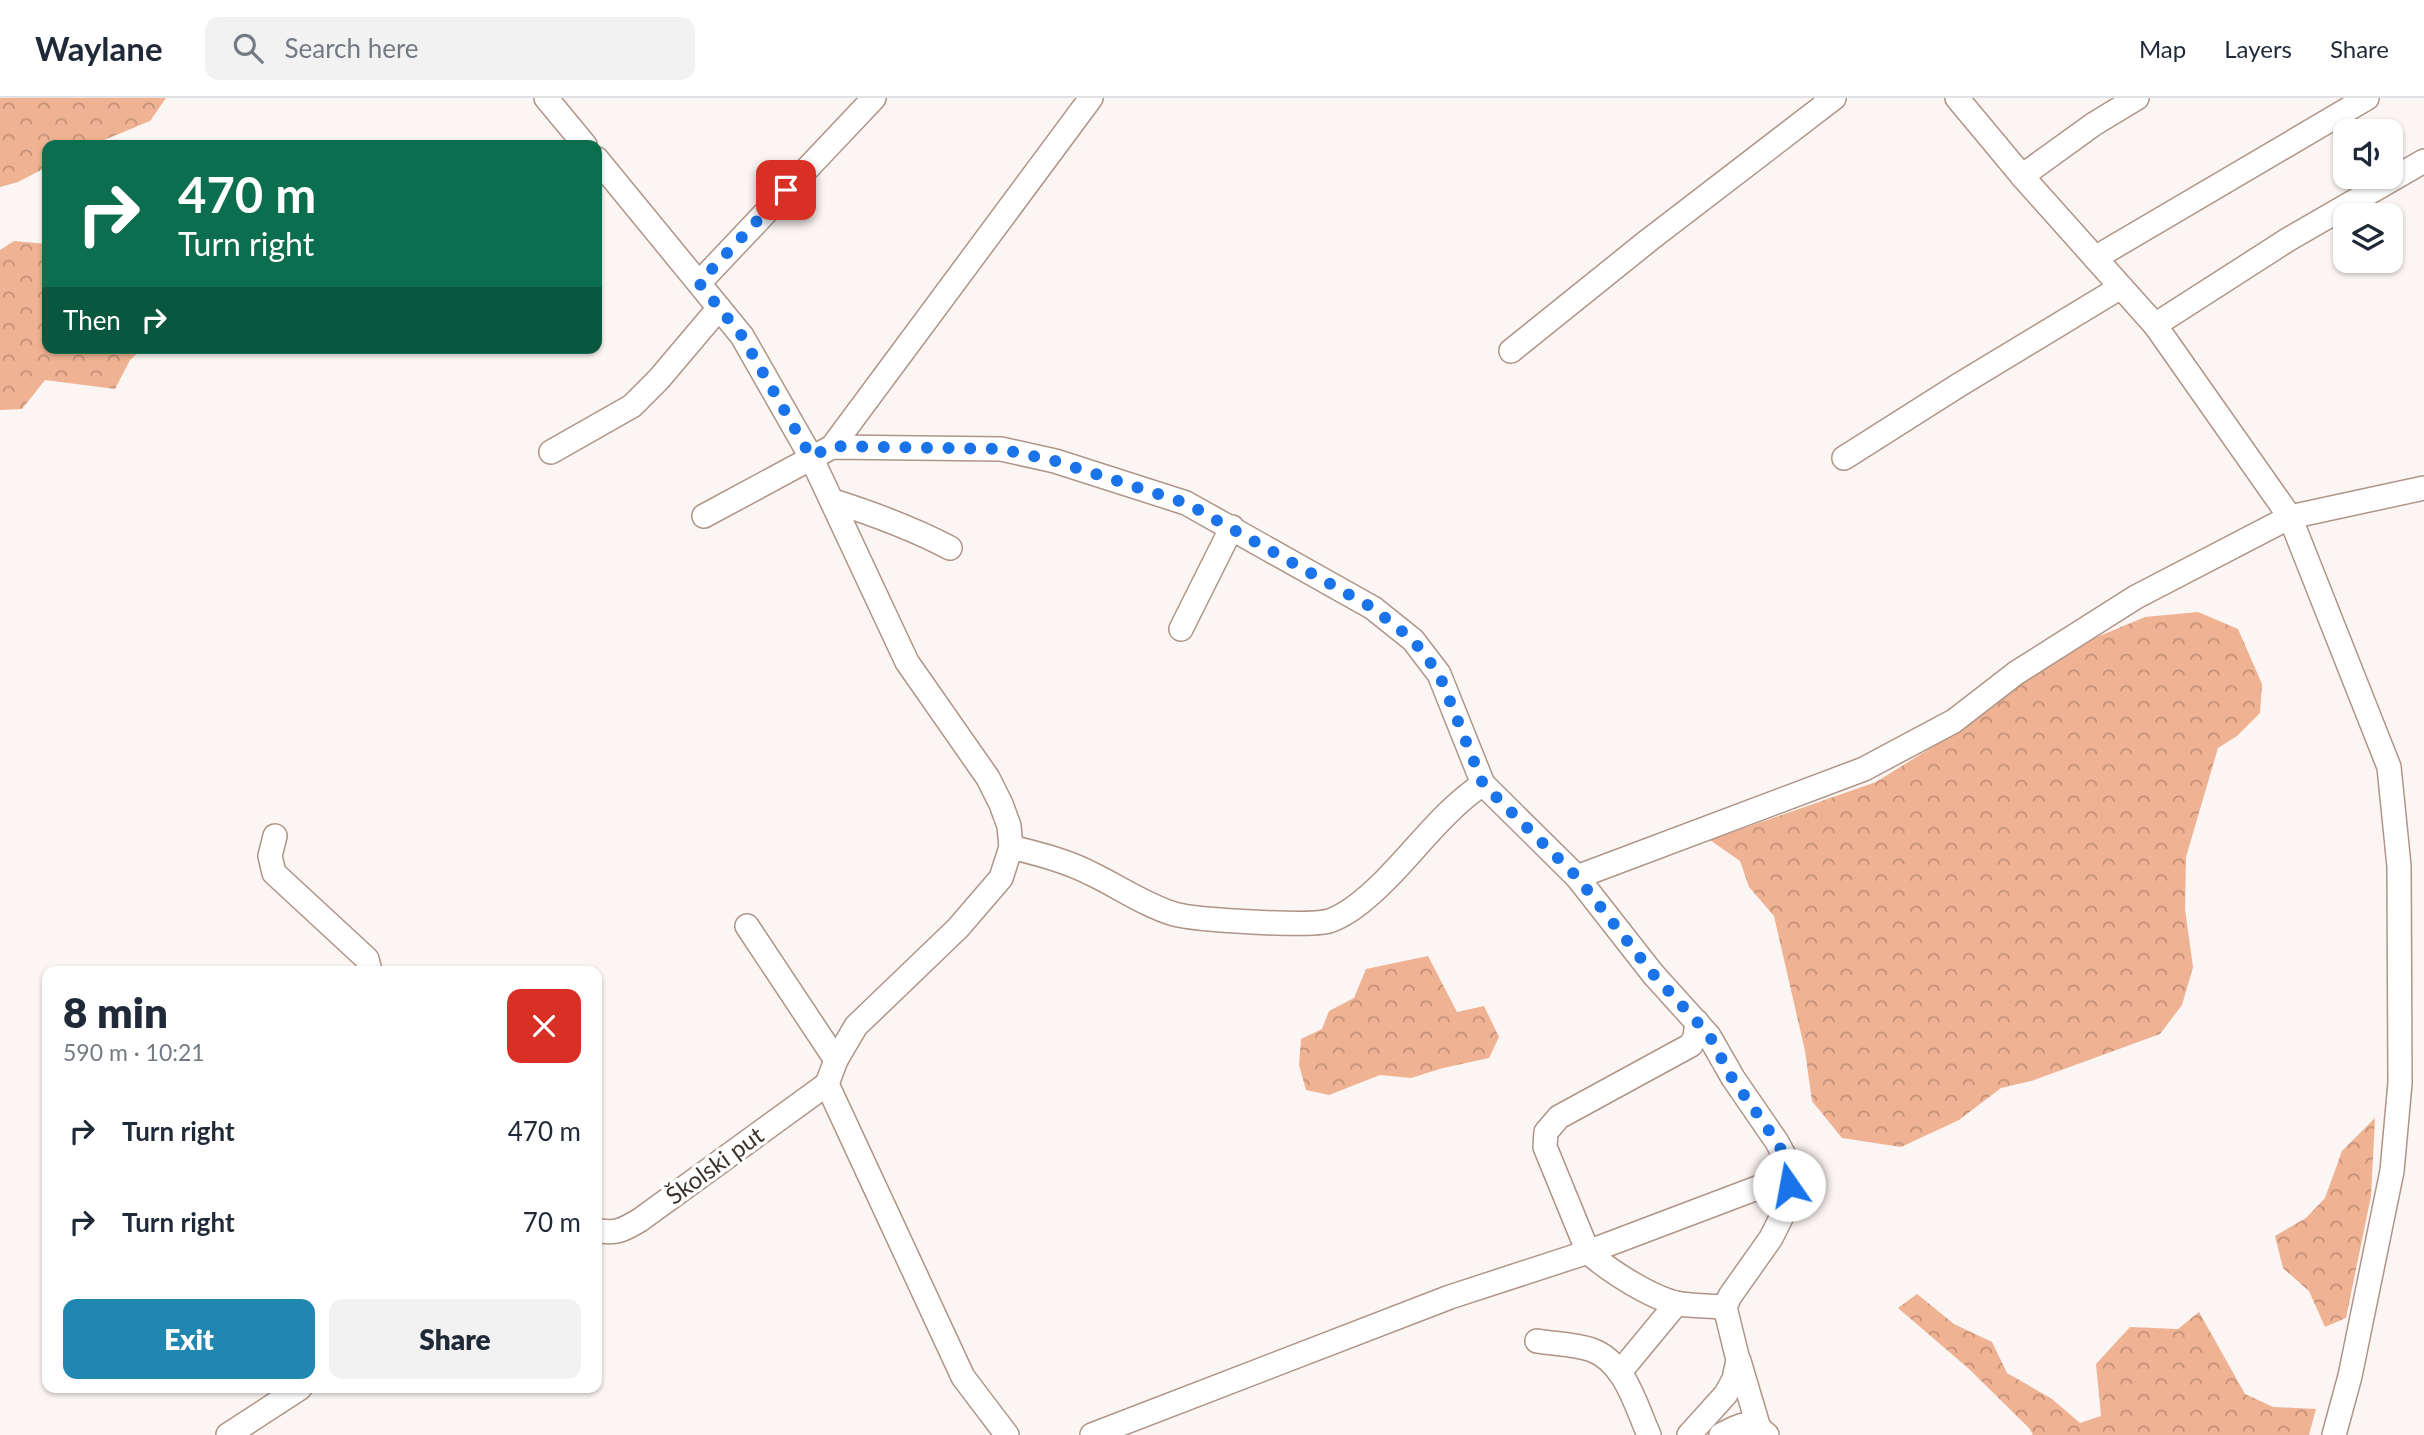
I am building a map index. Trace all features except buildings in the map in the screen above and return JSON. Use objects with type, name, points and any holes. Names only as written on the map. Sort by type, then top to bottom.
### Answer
[{"type":"street","points":[[547,98],[581,140]]},
{"type":"street","points":[[699,283],[873,98]]},
{"type":"street","points":[[704,516],[832,446],[1091,98]]},
{"type":"street","points":[[1511,351],[1649,240],[1834,98]]},
{"type":"street","points":[[1957,98],[2022,176],[2155,325],[2290,517],[2389,767],[2399,866],[2400,1083],[2392,1171],[2350,1376],[2334,1435]]},
{"type":"street","points":[[2022,176],[2094,124],[2137,98]]},
{"type":"street","points":[[2095,258],[2367,98]]},
{"type":"street","points":[[2155,325],[2289,239],[2424,161]]},
{"type":"street","points":[[602,165],[742,336],[811,457],[907,663],[988,778],[1005,815],[1011,847],[1001,878],[983,901],[856,1026],[836,1059],[827,1084],[963,1377],[1007,1435]]},
{"type":"street","points":[[1844,458],[1959,384],[2120,287]]},
{"type":"street","points":[[551,452],[632,407],[719,308]]},
{"type":"street","points":[[832,446],[1001,449],[1055,461],[1186,503],[1373,608],[1413,640],[1439,674],[1483,784],[1577,877],[1653,974],[1709,1035],[1732,1078],[1785,1157],[1789,1185],[1784,1212],[1771,1238],[1725,1307],[1738,1360],[1762,1430]]},
{"type":"street","points":[[1577,877],[1864,769],[1954,720],[2016,673],[2136,597],[2290,517],[2424,488]]},
{"type":"street","points":[[833,501],[883,517],[950,548]]},
{"type":"street","points":[[1181,629],[1232,527]]},
{"type":"street","points":[[1011,847],[1046,855],[1090,872],[1139,899],[1174,914],[1202,918],[1328,922],[1349,911],[1370,895],[1460,799],[1483,784]]},
{"type":"street","points":[[275,836],[270,856],[274,873],[367,959],[369,966]]},
{"type":"street","points":[[747,926],[836,1059]]},
{"type":"street","points":[[1697,1022],[1695,1037],[1685,1050],[1559,1117],[1546,1132],[1545,1147],[1588,1252],[1601,1264],[1641,1288],[1677,1303],[1725,1307]]},
{"type":"street","name":"Školski put","points":[[602,1231],[620,1231],[640,1220],[827,1084]]},
{"type":"street","points":[[1092,1435],[1450,1297],[1588,1252],[1765,1185],[1778,1174],[1785,1157]]},
{"type":"street","points":[[1620,1372],[1677,1303]]},
{"type":"street","points":[[1537,1340],[1591,1350],[1608,1359],[1620,1372],[1650,1435]]},
{"type":"street","points":[[1689,1435],[1726,1394],[1734,1379],[1738,1360]]},
{"type":"street","points":[[228,1435],[292,1393]]},
{"type":"street","points":[[1721,1435],[1745,1424],[1762,1430]]},
{"type":"green space","points":[[0,98],[166,98],[150,121],[104,140],[42,140],[42,170],[18,182],[0,187]]},
{"type":"green space","points":[[14,241],[42,244],[42,354],[136,354],[130,360],[115,389],[45,380],[22,409],[0,410],[0,250]]},
{"type":"green space","points":[[2198,612],[2238,629],[2262,684],[2260,713],[2237,736],[2218,748],[2186,857],[2185,909],[2193,967],[2182,1005],[2160,1034],[2031,1081],[2001,1088],[1959,1120],[1901,1147],[1842,1138],[1812,1101],[1805,1051],[1774,916],[1749,887],[1740,861],[1710,840],[1876,782],[1934,746],[2066,650],[2145,617]]},
{"type":"green space","points":[[1428,956],[1457,1012],[1484,1006],[1499,1037],[1489,1058],[1411,1078],[1380,1075],[1329,1095],[1306,1090],[1299,1065],[1301,1039],[1322,1029],[1329,1011],[1354,998],[1366,969]]},
{"type":"green space","points":[[2375,1118],[2371,1196],[2346,1318],[2325,1327],[2309,1291],[2283,1268],[2275,1236],[2306,1218],[2325,1198],[2342,1151]]},
{"type":"green space","points":[[1917,1294],[1954,1324],[1992,1342],[2007,1373],[2052,1399],[2080,1423],[2101,1416],[2096,1364],[2130,1327],[2178,1329],[2199,1312],[2245,1394],[2273,1407],[2316,1409],[2309,1435],[2033,1435],[1968,1368],[1898,1308]]},
{"type":"route","points":[[786,190],[699,283],[742,336],[811,457],[832,446],[1001,449],[1055,461],[1186,503],[1373,608],[1413,640],[1439,674],[1483,784],[1577,877],[1653,974],[1709,1035],[1732,1078],[1785,1157],[1789,1185]]}]
